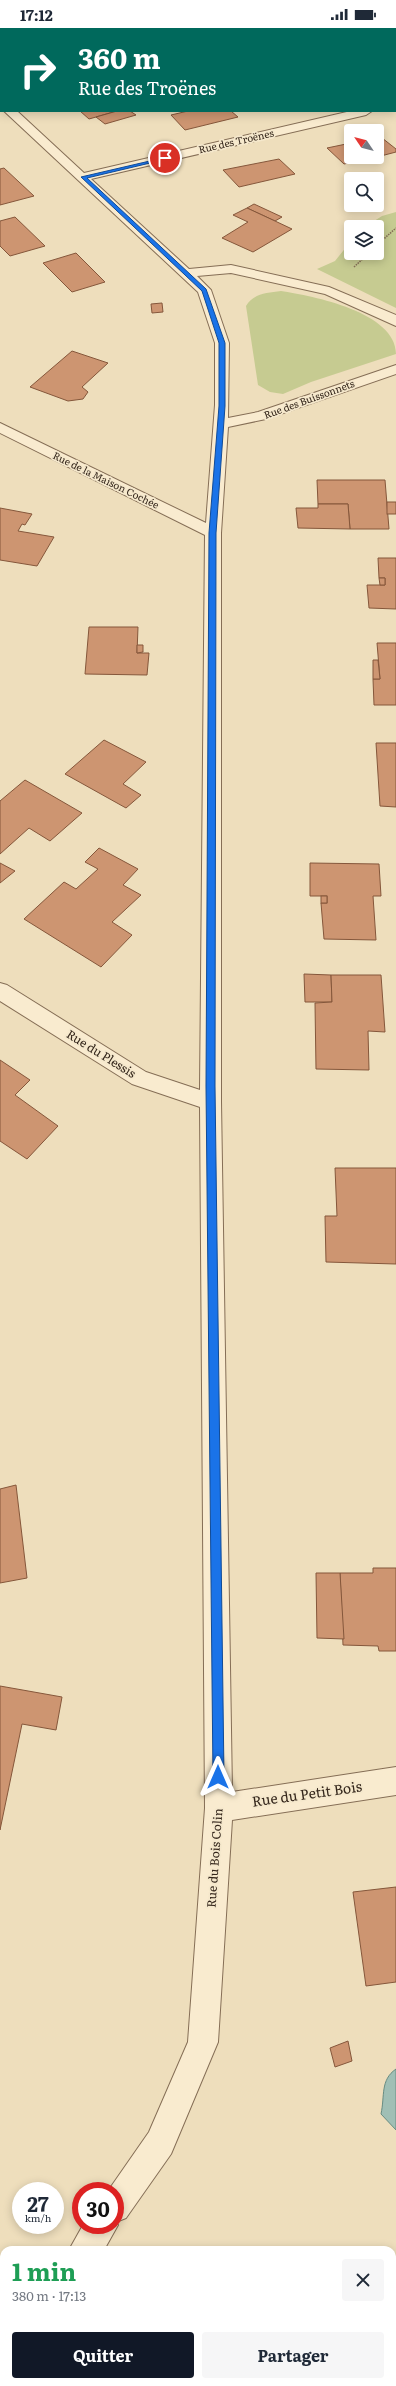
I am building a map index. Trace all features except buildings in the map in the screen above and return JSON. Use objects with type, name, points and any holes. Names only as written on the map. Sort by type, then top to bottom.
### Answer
[{"type":"street","name":"Rue du Bois Colin","points":[[11,112],[84,177],[204,290],[222,343],[220,424],[213,533],[210,1102],[219,1808],[203,2042],[160,2143],[124,2194]]},
{"type":"street","name":"Rue des Troënes","points":[[84,177],[362,112]]},
{"type":"street","points":[[186,273],[231,269],[329,291],[388,316],[396,322]]},
{"type":"street","name":"Rue des Buissonnets","points":[[220,424],[261,416],[396,369]]},
{"type":"street","name":"Rue de la Maison Cochée","points":[[0,427],[213,533]]},
{"type":"street","name":"Rue du Plessis","points":[[0,991],[139,1078],[210,1102]]},
{"type":"street","name":"Rue du Petit Bois","points":[[219,1808],[396,1781]]},
{"type":"street","points":[[88,2246],[96,2234]]},
{"type":"path","points":[[384,239],[396,228]]},
{"type":"green space","points":[[396,212],[396,308],[317,269],[335,261],[344,250],[344,260],[384,260],[384,220],[376,220],[382,216]]},
{"type":"green space","points":[[281,291],[331,302],[368,317],[383,327],[392,339],[396,354],[311,382],[283,394],[270,392],[258,385],[246,306],[253,298],[257,296]]},
{"type":"water","points":[[396,2069],[396,2130],[381,2114],[385,2083],[387,2078]]},
{"type":"route","points":[[165,158],[84,177],[204,290],[222,343],[222,406],[213,533],[210,1086],[218,1777]]}]
